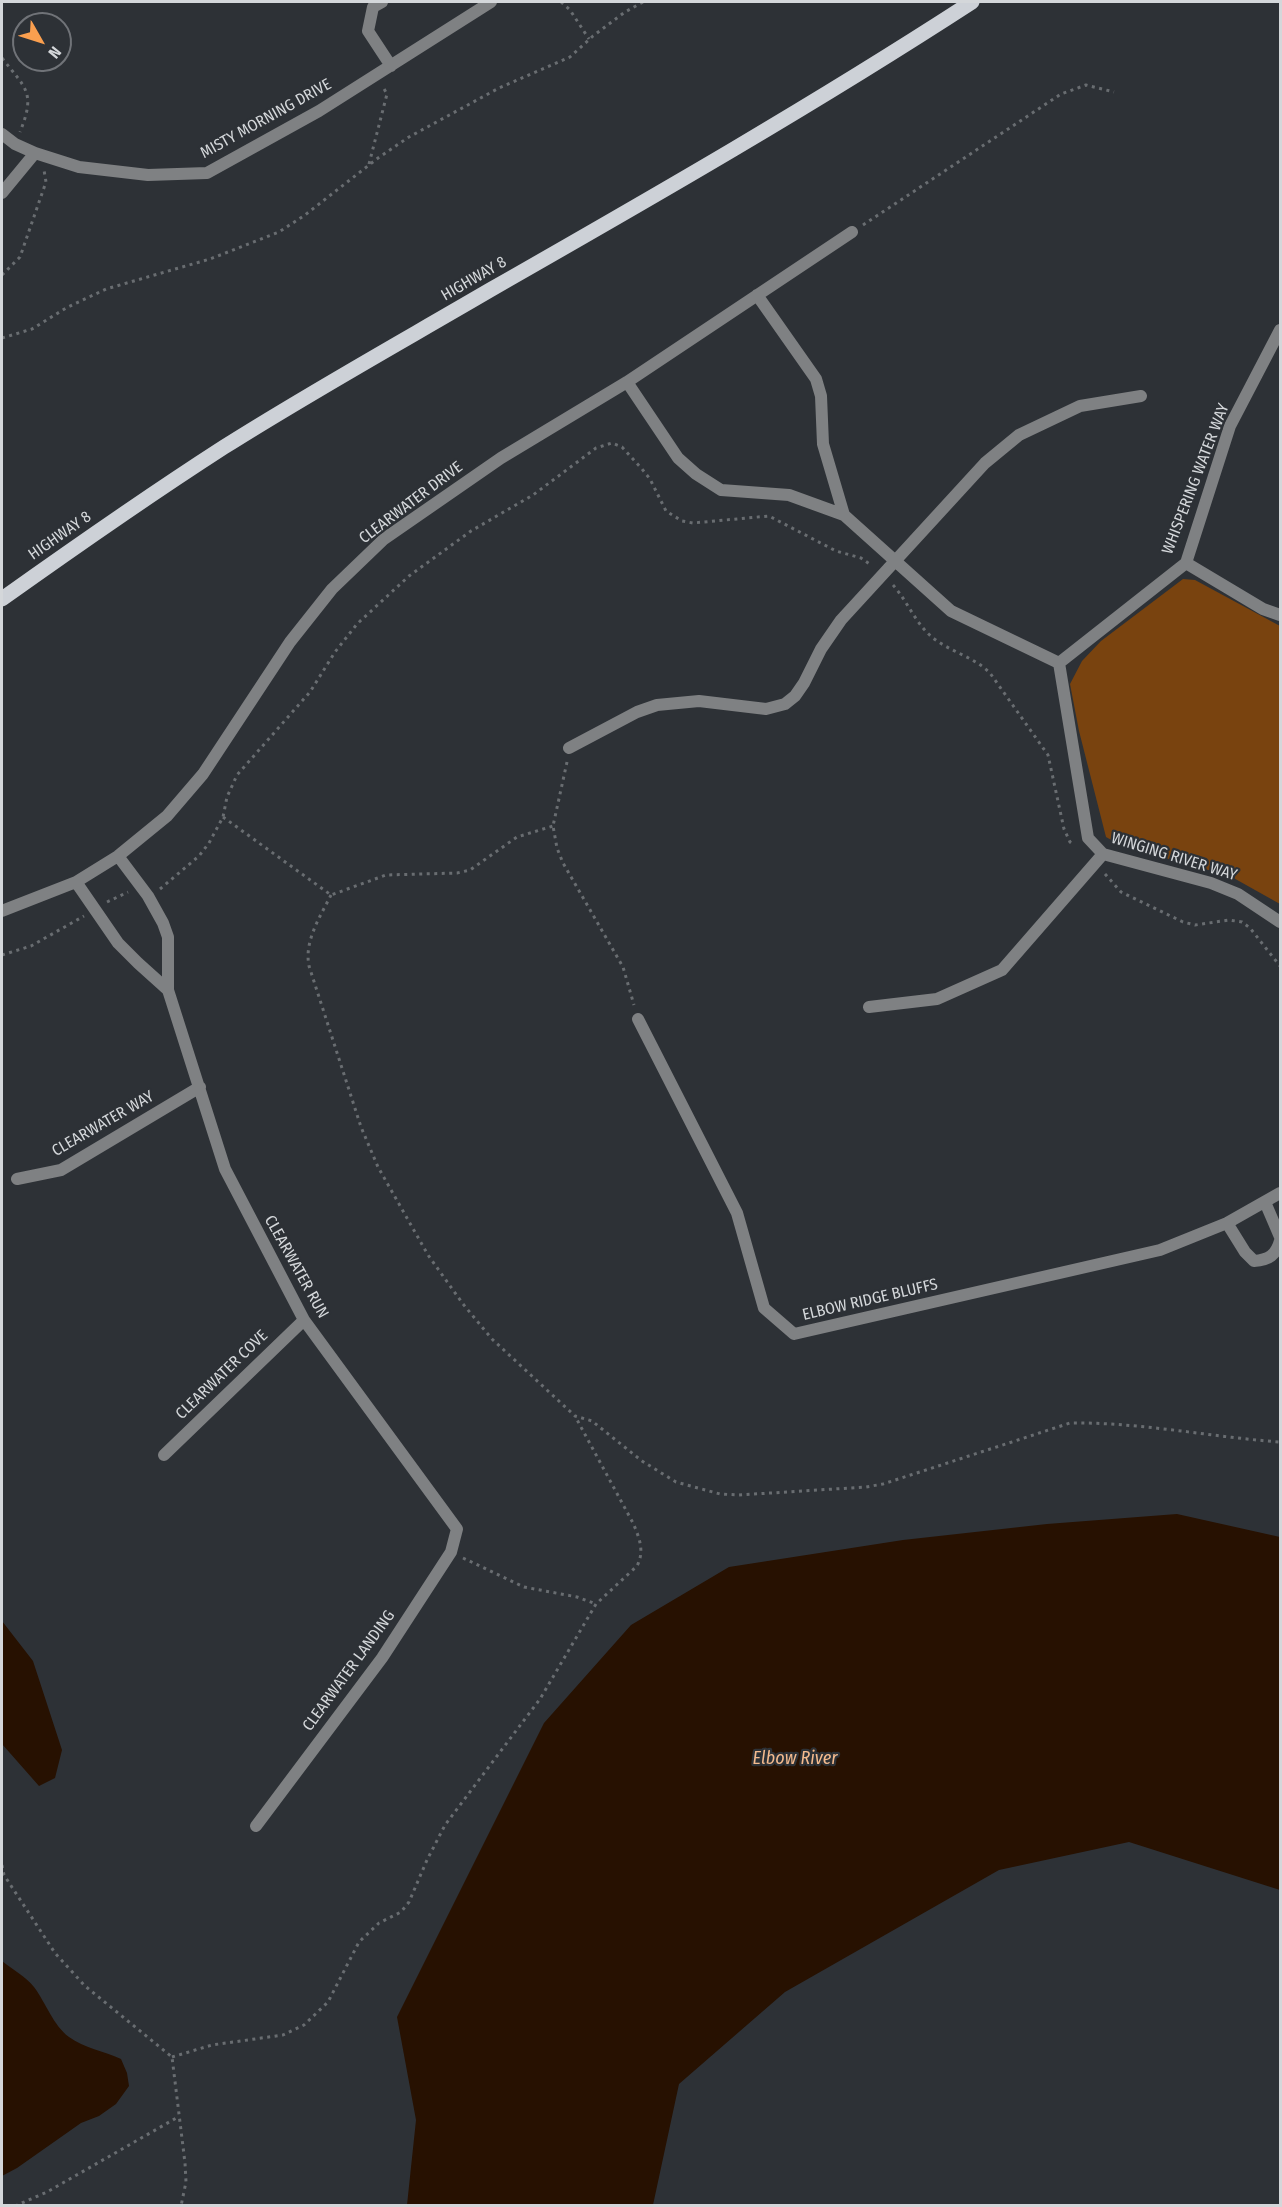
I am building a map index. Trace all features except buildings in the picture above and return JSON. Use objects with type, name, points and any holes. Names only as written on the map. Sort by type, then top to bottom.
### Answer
[{"type":"main road","name":"HIGHWAY 8","points":[[2,599],[86,540],[251,431],[717,160],[869,68],[972,2]]},
{"type":"street","points":[[382,2],[373,7],[368,31],[391,66]]},
{"type":"street","name":"MISTY MORNING DRIVE","points":[[2,134],[15,144],[38,155],[79,167],[148,176],[207,173],[319,111],[491,2]]},
{"type":"street","points":[[2,193],[38,155]]},
{"type":"street","name":"CLEARWATER DRIVE","points":[[2,911],[76,882],[118,856],[167,816],[203,774],[290,642],[332,589],[384,539],[501,458],[627,382],[852,232]]},
{"type":"street","points":[[757,295],[816,379],[821,396],[823,444],[844,515]]},
{"type":"street","name":"WHISPERING WATER WAY","points":[[1059,663],[1186,563],[1230,426],[1281,330]]},
{"type":"street","points":[[627,382],[678,458],[696,474],[721,490],[789,495],[844,515],[951,611],[1059,663]]},
{"type":"street","points":[[569,748],[637,712],[657,705],[699,701],[766,709],[785,704],[795,696],[804,683],[830,636],[882,574],[985,463],[1019,435],[1080,406],[1141,396]]},
{"type":"street","points":[[1186,563],[1263,609],[1281,615]]},
{"type":"street","name":"WINGING RIVER WAY","points":[[1059,663],[1088,838],[1099,858],[1229,890],[1281,922]]},
{"type":"street","name":"CLEARWATER RUN","points":[[118,856],[148,896],[168,937],[168,990],[225,1169],[304,1320],[457,1529]]},
{"type":"street","points":[[869,1007],[937,999],[1002,970],[1099,858]]},
{"type":"street","name":"CLEARWATER RUN","points":[[76,882],[118,943],[168,990]]},
{"type":"street","name":"ELBOW RIDGE BLUFFS","points":[[638,1019],[737,1213],[764,1308],[794,1334],[1160,1250],[1227,1223],[1281,1194]]},
{"type":"street","name":"CLEARWATER WAY","points":[[17,1179],[61,1170],[200,1087]]},
{"type":"street","points":[[1227,1223],[1245,1252],[1254,1261],[1266,1260],[1273,1256],[1281,1239],[1265,1202]]},
{"type":"street","name":"CLEARWATER COVE","points":[[164,1455],[304,1320]]},
{"type":"street","name":"CLEARWATER LANDING","points":[[256,1826],[382,1658],[451,1552],[457,1529]]},
{"type":"path","points":[[561,2],[570,10],[589,39]]},
{"type":"path","points":[[2,338],[32,329],[66,308],[106,289],[210,259],[279,232],[409,137],[499,87],[570,57],[589,39],[625,12],[643,2]]},
{"type":"path","points":[[2,58],[20,82],[29,99],[28,112],[15,144]]},
{"type":"path","points":[[369,165],[380,130],[387,94],[376,75]]},
{"type":"path","points":[[852,232],[1061,94],[1086,85],[1114,92]]},
{"type":"path","points":[[2,274],[20,257],[46,182],[38,155]]},
{"type":"path","points":[[2,955],[31,946],[123,893],[132,891],[148,896],[166,885],[199,856],[218,831],[229,791],[237,775],[310,692],[335,652],[366,616],[409,576],[471,531],[533,495],[584,456],[605,444],[612,443],[622,447],[630,454],[650,479],[666,511],[682,521],[693,523],[769,516],[836,551],[861,558],[882,574],[896,588],[916,621],[931,637],[982,665],[990,673],[1048,755],[1064,829],[1070,842],[1099,858],[1121,892],[1183,922],[1195,925],[1229,920],[1242,922],[1250,928],[1281,966]]},
{"type":"path","points":[[569,748],[554,826],[557,848],[563,863],[623,967],[638,1019]]},
{"type":"path","points":[[223,817],[331,895]]},
{"type":"path","points":[[172,2057],[212,2045],[284,2035],[304,2025],[328,2002],[359,1942],[379,1923],[401,1912],[410,1902],[426,1860],[445,1825],[540,1699],[596,1604],[637,1566],[641,1559],[640,1540],[633,1522],[576,1416],[492,1339],[463,1304],[428,1255],[378,1167],[361,1127],[306,955],[309,942],[331,895],[386,875],[457,873],[470,870],[517,837],[554,826]]},
{"type":"path","points":[[576,1416],[592,1421],[642,1461],[676,1482],[720,1494],[739,1495],[883,1484],[1070,1423],[1100,1423],[1281,1442]]},
{"type":"path","points":[[451,1552],[525,1587],[577,1597],[596,1604]]},
{"type":"path","points":[[2,1865],[4,1875],[55,1953],[86,1986],[172,2057],[177,2117],[185,2163],[186,2182],[181,2205]]},
{"type":"path","points":[[15,2205],[47,2192],[177,2117]]},
{"type":"shaded area","points":[[1183,579],[1195,580],[1280,626],[1280,904],[1230,876],[1122,846],[1106,837],[1079,731],[1070,684],[1082,661],[1101,641]]},
{"type":"water","name":"Elbow River","points":[[1177,1514],[1280,1537],[1280,1890],[1129,1842],[999,1870],[785,1992],[679,2084],[653,2205],[407,2205],[416,2120],[397,2017],[544,1723],[631,1625],[729,1567],[903,1540],[1047,1524]]},
{"type":"water","points":[[2,1621],[33,1661],[62,1750],[55,1778],[39,1786],[2,1744]]},
{"type":"water","points":[[2,1961],[34,1987],[54,2020],[69,2037],[121,2059],[129,2086],[116,2104],[99,2116],[81,2123],[2,2176]]}]
